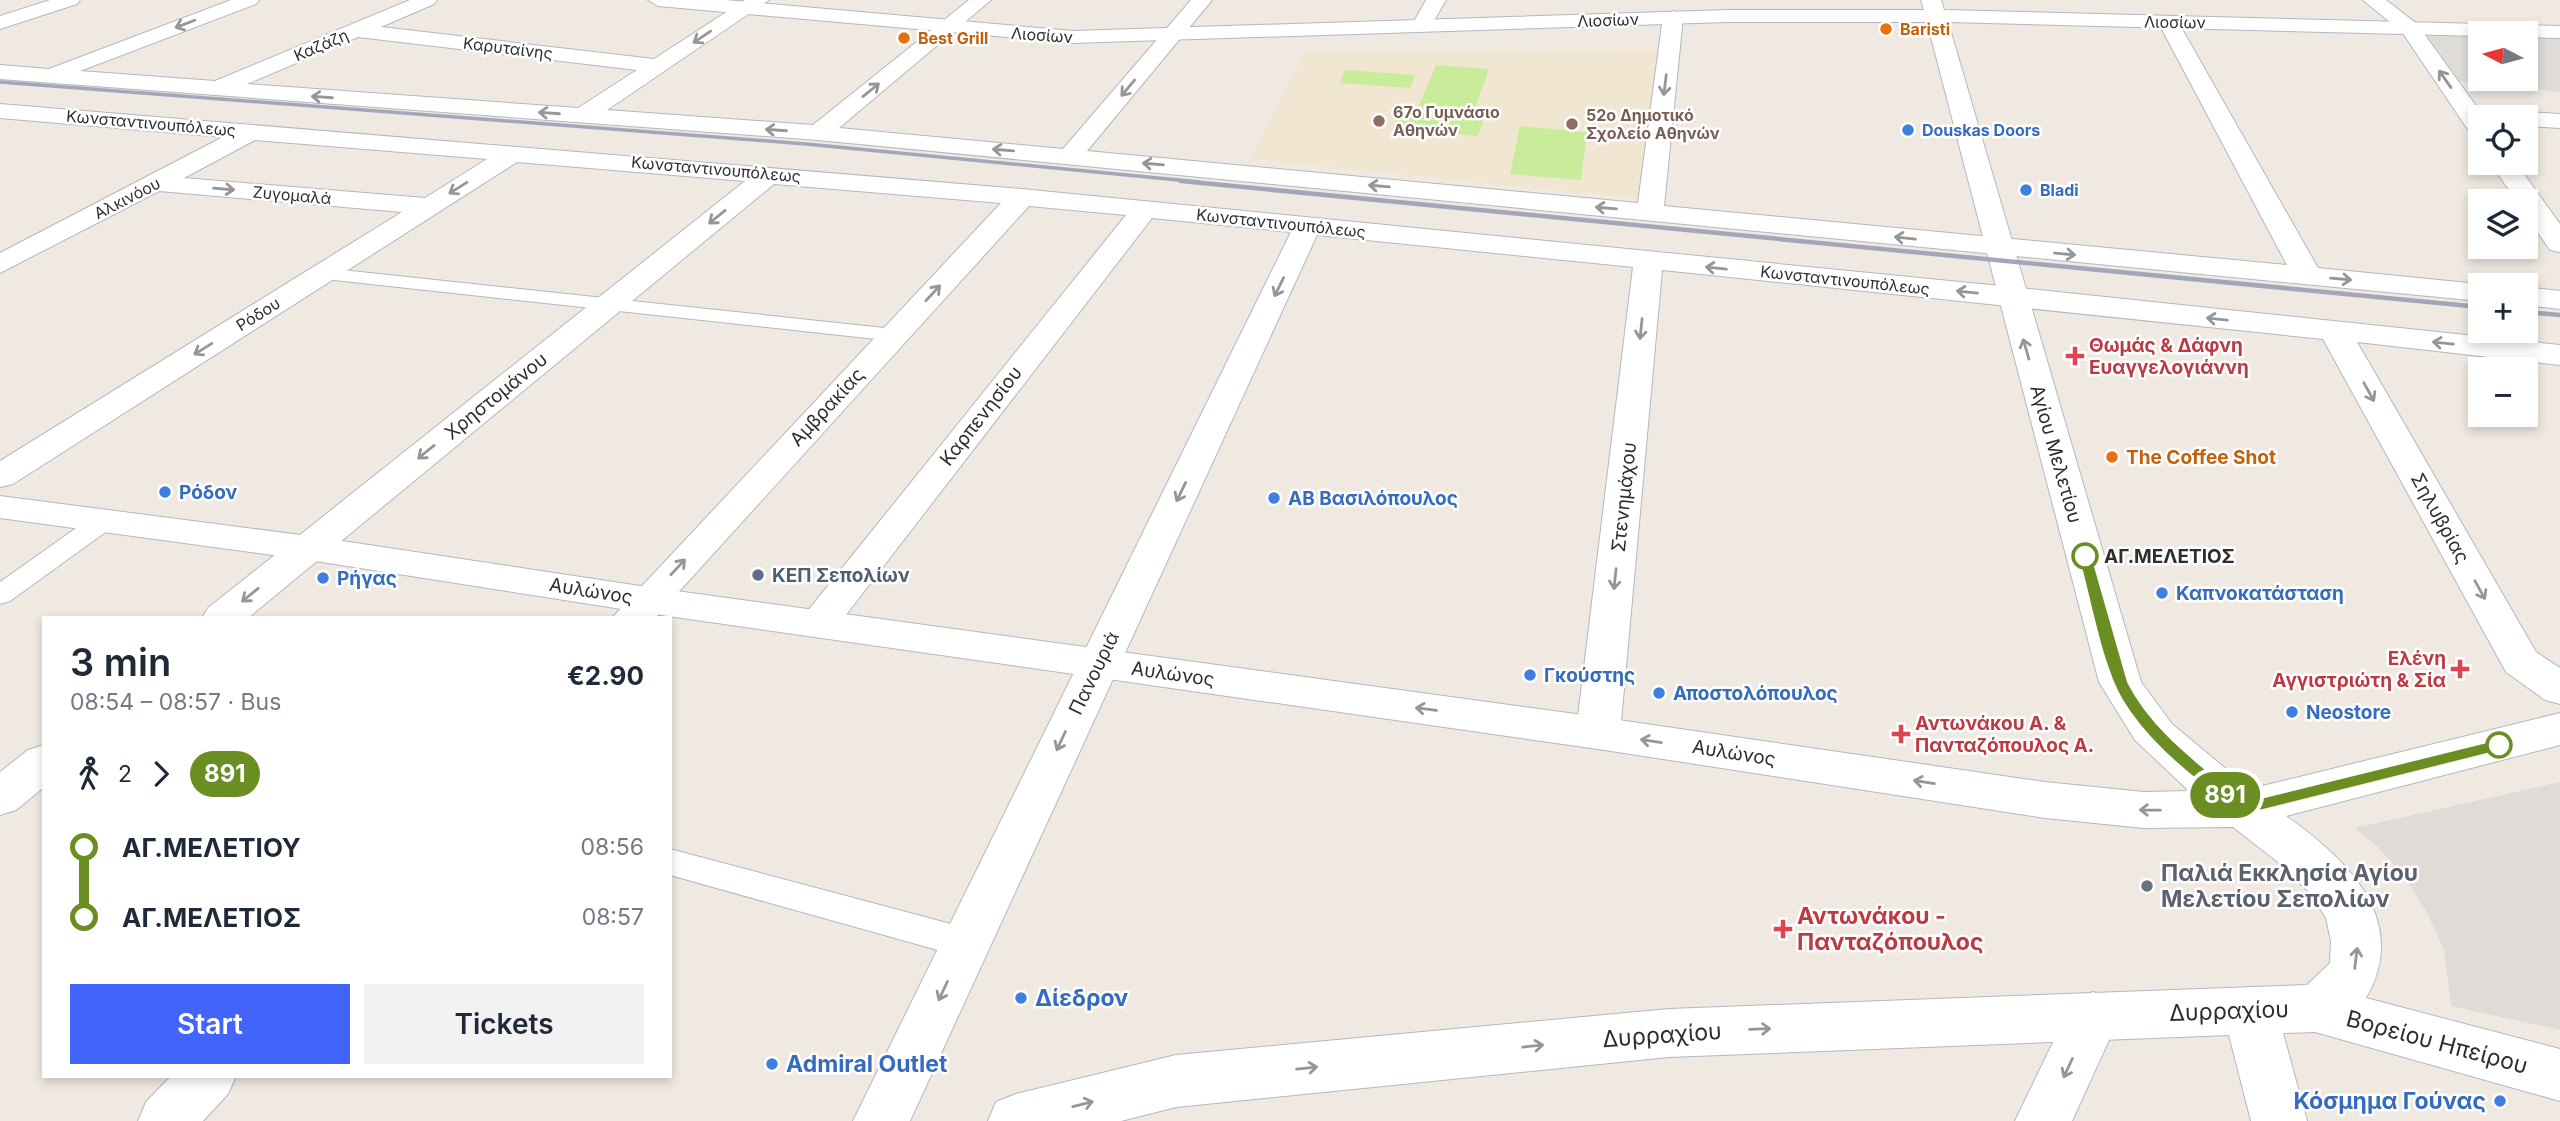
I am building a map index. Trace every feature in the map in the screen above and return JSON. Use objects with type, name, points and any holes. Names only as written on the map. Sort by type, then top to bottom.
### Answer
[{"type":"street","points":[[0,23],[70,0]]},
{"type":"street","points":[[50,76],[249,0]]},
{"type":"street","name":"Καζάζη","points":[[216,89],[427,0]]},
{"type":"street","name":"Λιοσίων","points":[[658,0],[753,4],[947,27],[1073,37],[1172,36],[1933,8],[2168,22],[2560,32]]},
{"type":"street","points":[[818,133],[981,0]]},
{"type":"street","points":[[1070,156],[1202,0]]},
{"type":"street","points":[[1421,27],[1436,0]]},
{"type":"street","points":[[2373,0],[2410,28],[2468,106]]},
{"type":"street","points":[[0,3],[48,7]]},
{"type":"street","points":[[582,116],[753,4]]},
{"type":"street","name":"Αγίου Μελετίου","points":[[1933,8],[1997,248],[2120,682],[2152,731],[2243,809],[2319,869],[2349,911],[2358,954],[2354,971],[2345,986],[2315,1008]]},
{"type":"street","points":[[1650,212],[1673,17]]},
{"type":"street","points":[[2168,22],[2308,276]]},
{"type":"street","name":"Καρυταίνης","points":[[356,30],[659,66]]},
{"type":"street","name":"Κωνσταντινουπόλεως","points":[[0,72],[818,133],[1650,212],[1997,248],[2468,291]]},
{"type":"street","name":"Κωνσταντινουπόλεως","points":[[0,111],[516,152],[1022,197],[2011,296],[2560,355]]},
{"type":"street","points":[[0,128],[31,113]]},
{"type":"street","points":[[2538,120],[2560,121]]},
{"type":"street","points":[[2538,124],[2560,134]]},
{"type":"street","name":"Αλκινόου","points":[[0,264],[253,131]]},
{"type":"street","name":"Ρόδου","points":[[0,476],[516,152]]},
{"type":"street","name":"Χρηστομάνου","points":[[224,616],[771,174]]},
{"type":"street","points":[[2511,175],[2560,244]]},
{"type":"street","name":"Ζυγομαλά","points":[[156,183],[429,206]]},
{"type":"street","name":"Αμβρακίας","points":[[640,609],[1022,197]]},
{"type":"street","name":"Καρπενησίου","points":[[818,623],[1145,209]]},
{"type":"street","name":"Πανουριά","points":[[881,1121],[1308,225]]},
{"type":"street","name":"Στενημάχου","points":[[1598,733],[1648,261]]},
{"type":"street","points":[[2538,297],[2560,300]]},
{"type":"street","name":"Σηλυβρίας","points":[[2335,332],[2521,662],[2560,689]]},
{"type":"street","name":"Αυλώνος","points":[[0,507],[309,548],[640,609],[818,623],[1598,733],[2045,800],[2144,810],[2243,809],[2560,729]]},
{"type":"street","points":[[0,797],[42,764]]},
{"type":"street","name":"Δυρραχίου","points":[[1016,1121],[1176,1081],[1669,1033],[2315,1008]]},
{"type":"street","name":"Βορείου Ηπείρου","points":[[2315,1008],[2560,1075]]},
{"type":"street","points":[[2250,1010],[2279,1121]]},
{"type":"street","points":[[2043,1121],[2093,1016]]},
{"type":"street","points":[[166,1121],[206,1078]]},
{"type":"lane","points":[[323,274],[894,335]]},
{"type":"lane","points":[[0,595],[105,520]]},
{"type":"lane","points":[[672,863],[966,943]]},
{"type":"shaded area","points":[[2424,35],[2468,37],[2468,82],[2452,80]]},
{"type":"shaded area","points":[[2538,38],[2560,39],[2560,92],[2538,90]]},
{"type":"shaded area","points":[[1658,50],[1642,199],[1250,159],[1305,51]]},
{"type":"shaded area","points":[[2560,782],[2560,1030],[2451,1006],[2444,950],[2427,913],[2406,879],[2378,847],[2355,828]]},
{"type":"green space","points":[[1436,65],[1489,69],[1474,111],[1419,106]]},
{"type":"green space","points":[[1345,70],[1415,75],[1410,88],[1340,83]]},
{"type":"green space","points":[[1399,112],[1483,120],[1478,136],[1393,128]]},
{"type":"green space","points":[[1520,126],[1587,132],[1581,180],[1510,174]]},
{"type":"railway","points":[[0,82],[806,144],[1199,182]]},
{"type":"railway","points":[[1181,181],[2468,306]]},
{"type":"railway","points":[[2538,313],[2560,315]]},
{"type":"bus line","name":"891","points":[[2085,556],[2120,682],[2129,698],[2141,717],[2163,742],[2243,809],[2499,745]]},
{"type":"place","name":"Baristi","points":[[1886,29]]},
{"type":"place","name":"Best Grill","points":[[904,38]]},
{"type":"place","name":"67ο Γυμνάσιο Αθηνών","points":[[1379,121]]},
{"type":"place","name":"52ο Δημοτικό Σχολείο Αθηνών","points":[[1572,124]]},
{"type":"place","name":"Douskas Doors","points":[[1908,130]]},
{"type":"place","name":"Bladi","points":[[2026,190]]},
{"type":"place","name":"Θωμάς & Δάφνη Ευαγγελογιάννη","points":[[2075,356]]},
{"type":"place","name":"The Coffee Shot","points":[[2112,457]]},
{"type":"place","name":"Ρόδον","points":[[165,492]]},
{"type":"place","name":"ΑΒ Βασιλόπουλος","points":[[1274,498]]},
{"type":"place","name":"ΑΓ.ΜΕΛΕΤΙΟΣ","points":[[2085,556]]},
{"type":"place","name":"ΚΕΠ Σεπολίων","points":[[758,575]]},
{"type":"place","name":"Ρήγας","points":[[323,578]]},
{"type":"place","name":"Καπνοκατάσταση","points":[[2162,593]]},
{"type":"place","name":"Ελένη Αγγιστριώτη & Σία","points":[[2460,669]]},
{"type":"place","name":"Γκούστης","points":[[1530,675]]},
{"type":"place","name":"Αποστολόπουλος","points":[[1659,693]]},
{"type":"place","name":"Neostore","points":[[2292,712]]},
{"type":"place","name":"Αντωνάκου Α. & Πανταζόπουλος Α.","points":[[1901,734]]},
{"type":"place","name":"Παλιά Εκκλησία Αγίου Μελετίου Σεπολίων","points":[[2147,886]]},
{"type":"place","name":"Αντωνάκου - Πανταζόπουλος","points":[[1783,929]]},
{"type":"place","name":"Δίεδρον","points":[[1021,998]]},
{"type":"place","name":"Admiral Outlet","points":[[772,1064]]},
{"type":"place","name":"Κόσμημα Γούνας","points":[[2500,1101]]}]
